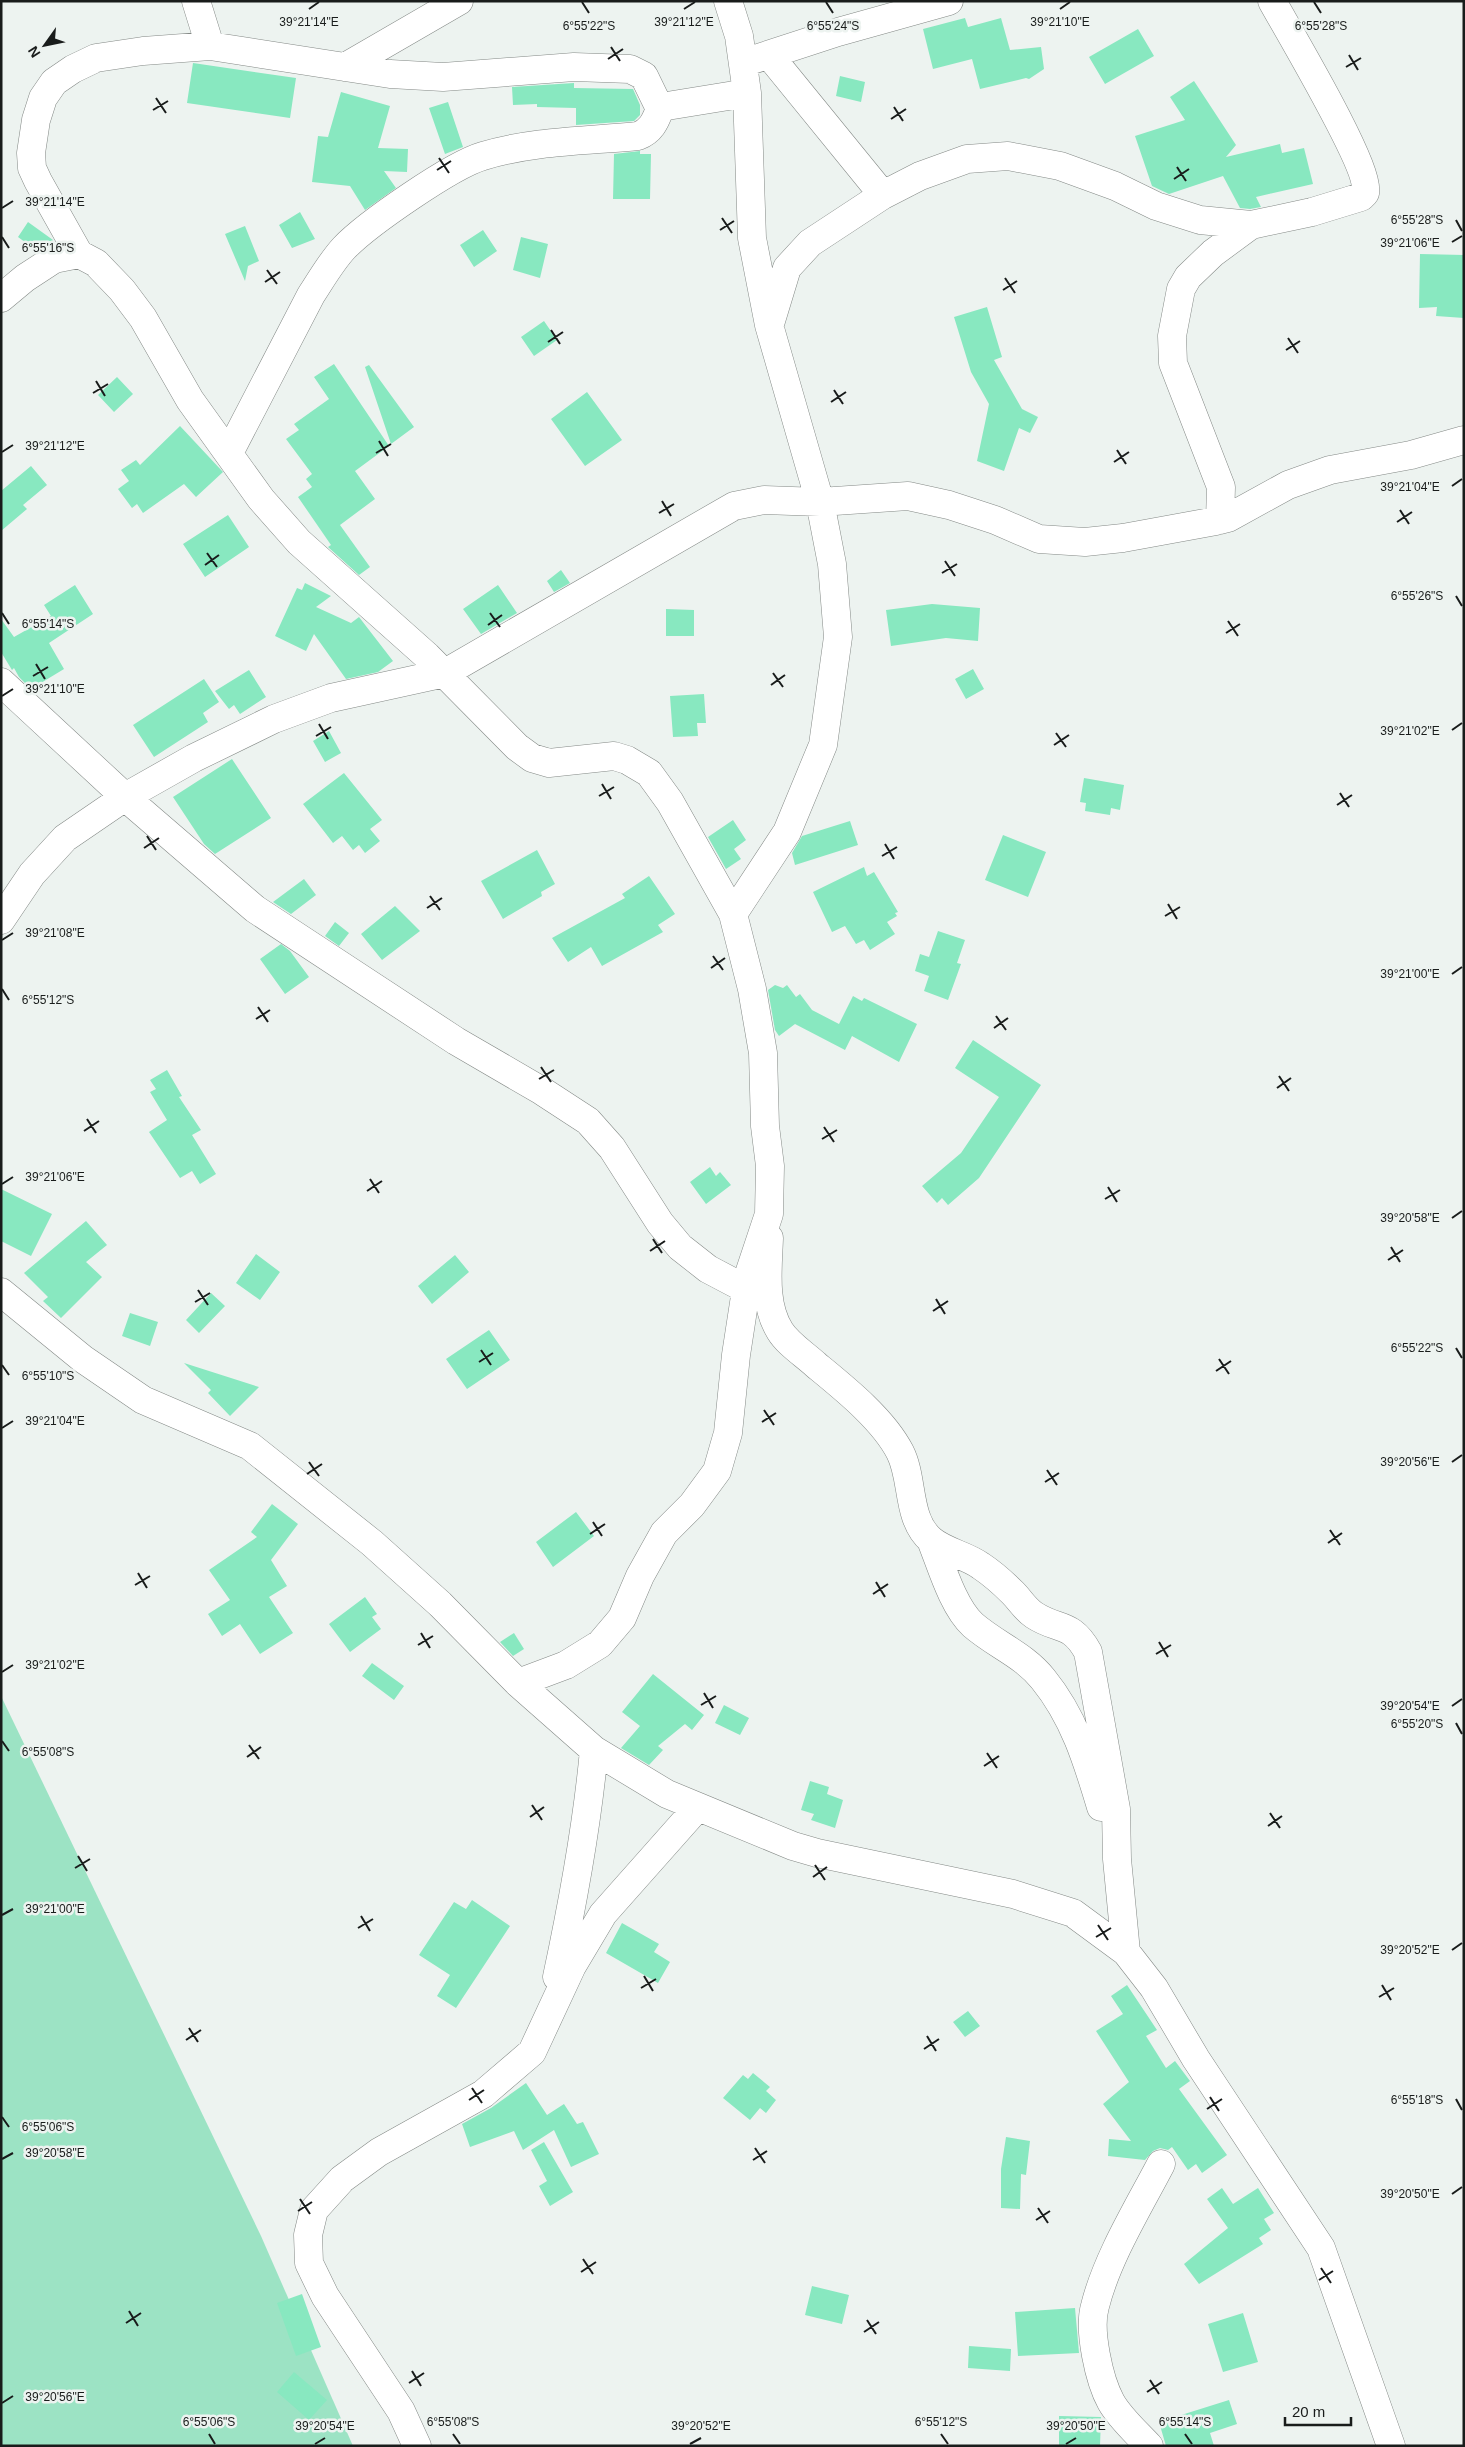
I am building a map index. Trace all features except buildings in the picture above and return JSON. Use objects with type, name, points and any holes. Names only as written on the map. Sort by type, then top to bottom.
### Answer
[{"type":"street","points":[[196,1],[210,46]]},
{"type":"street","points":[[345,67],[422,11],[459,1]]},
{"type":"street","points":[[728,1],[739,36],[747,93],[752,238],[769,325],[820,502],[832,564],[838,637],[824,745],[787,832],[733,914]]},
{"type":"street","points":[[743,63],[949,1]]},
{"type":"street","points":[[769,325],[787,268],[810,244],[842,220],[883,195],[920,176],[967,159],[1008,156],[1060,166],[1115,186],[1156,206],[1200,220],[1251,225],[1312,212],[1361,197],[1366,189],[1342,127],[1272,1]]},
{"type":"street","points":[[660,109],[644,76],[630,69],[574,68],[442,77],[390,74],[210,46],[143,51],[96,58],[73,69],[54,82],[43,98],[36,120],[30,153],[32,168],[79,254],[96,264],[122,290],[143,318],[190,400],[261,499],[299,542],[445,673],[517,747],[532,758],[549,763],[614,756],[627,760],[649,773],[666,795],[733,914],[752,990],[763,1054],[765,1126],[770,1166],[769,1299],[773,1316],[780,1331],[793,1345],[862,1406],[886,1432],[900,1452],[908,1474],[918,1523],[931,1540],[947,1581],[972,1624],[1028,1662],[1062,1705],[1081,1742],[1117,1859]]},
{"type":"street","points":[[769,54],[883,195]]},
{"type":"street","points":[[229,453],[311,295],[344,248],[430,185],[481,156],[517,147],[638,136],[651,128],[660,109],[682,102],[747,93]]},
{"type":"street","points":[[1220,520],[1221,487],[1173,363],[1172,336],[1181,289],[1188,277],[1213,253],[1251,225]]},
{"type":"street","points":[[1,298],[25,278],[54,259],[79,254]]},
{"type":"street","points":[[1,920],[32,874],[65,838],[125,797],[194,758],[274,719],[331,698],[445,673],[734,506],[764,500],[820,502],[908,496],[949,505],[994,520],[1039,539],[1085,542],[1198,526],[1228,518],[1288,485],[1330,470],[1411,455],[1464,440]]},
{"type":"street","points":[[1,682],[125,797],[255,910],[456,1041],[542,1091],[588,1122],[612,1148],[660,1223],[680,1247],[708,1269],[746,1289]]},
{"type":"street","points":[[518,1683],[566,1665],[600,1644],[622,1618],[640,1576],[664,1533],[692,1505],[717,1471],[728,1433],[736,1355],[748,1277],[769,1214]]},
{"type":"street","points":[[1,1292],[83,1359],[142,1400],[250,1446],[372,1543],[440,1604],[518,1683],[594,1750],[667,1794],[793,1846],[817,1853],[1013,1894],[1045,1903],[1073,1914],[1126,1952],[1174,2019],[1196,2059],[1321,2248],[1391,2446]]},
{"type":"street","points":[[931,1540],[980,1564],[1000,1580],[1034,1615],[1068,1629],[1080,1638],[1092,1667],[1116,1809],[1117,1859],[1126,1952]]},
{"type":"street","points":[[548,2019],[576,1883],[590,1799],[594,1750]]},
{"type":"street","points":[[417,2446],[401,2411],[325,2296],[308,2263],[308,2235],[314,2210],[342,2179],[379,2152],[483,2094],[509,2074],[532,2052],[572,1966],[603,1914],[697,1808]]},
{"type":"street","points":[[1148,2446],[1112,2403],[1101,2378],[1094,2343],[1094,2307],[1109,2267],[1161,2164]]},
{"type":"green space","points":[[1,1696],[261,2236],[353,2446],[1,2446]]}]
